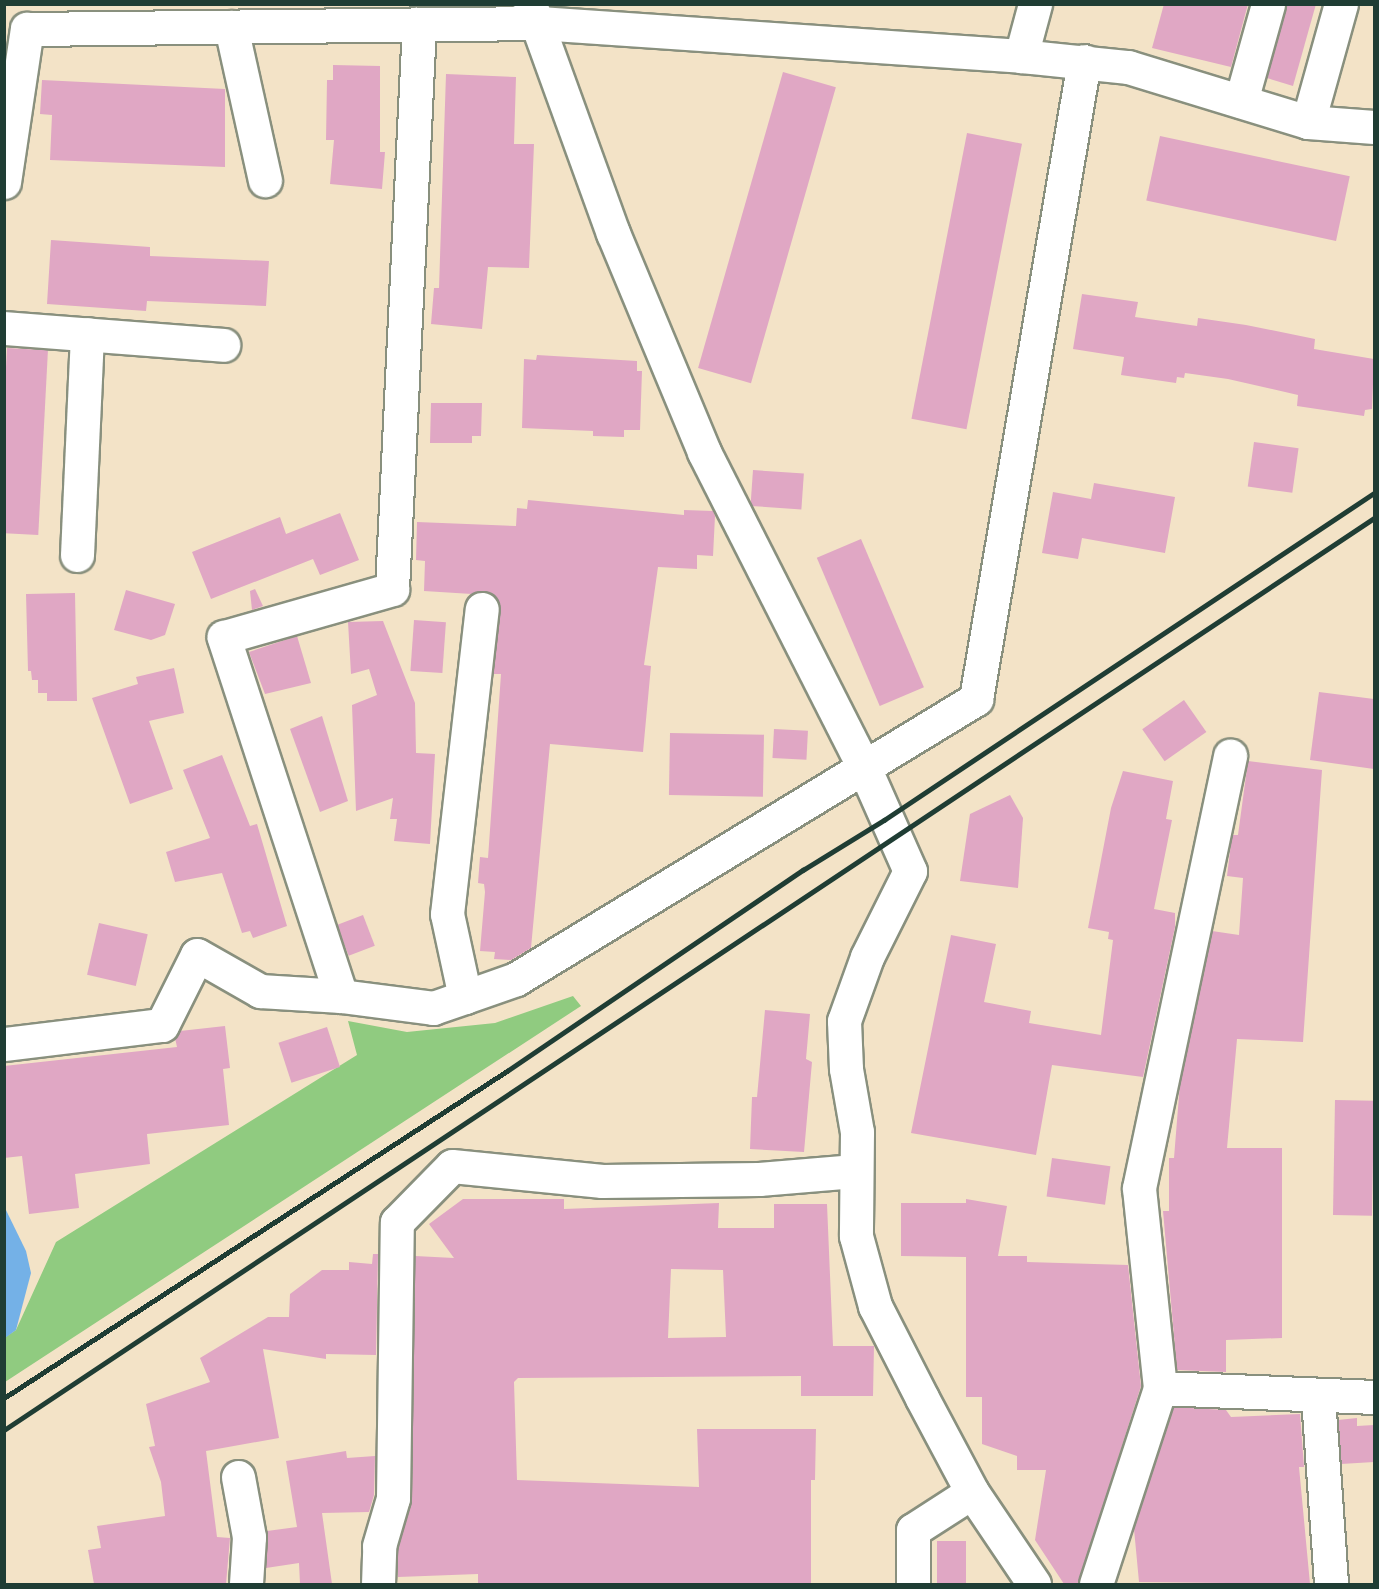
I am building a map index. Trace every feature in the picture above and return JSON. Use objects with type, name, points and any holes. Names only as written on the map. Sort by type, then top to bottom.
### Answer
[{"type":"street","points":[[1021,56],[1035,4]]},
{"type":"street","points":[[1240,101],[1268,4]]},
{"type":"street","points":[[1308,122],[1341,4]]},
{"type":"street","points":[[4,182],[27,29],[419,24],[534,14],[632,17],[1128,67],[1308,122],[1374,127]]},
{"type":"street","points":[[534,14],[613,233],[704,453],[862,765],[910,871],[867,957],[844,1021],[846,1070],[857,1132],[856,1236],[875,1306],[972,1492],[1034,1584]]},
{"type":"street","points":[[341,996],[224,637],[392,589],[419,24]]},
{"type":"street","points":[[231,27],[265,180]]},
{"type":"street","points":[[4,1044],[162,1025],[197,955],[260,991],[341,996],[433,1008],[465,997],[516,978],[862,765],[976,699],[1084,61]]},
{"type":"street","points":[[4,328],[223,345]]},
{"type":"street","points":[[77,555],[87,334]]},
{"type":"street","points":[[465,997],[447,914],[482,609]]},
{"type":"street","points":[[1096,1584],[1160,1388],[1139,1188],[1230,755]]},
{"type":"street","points":[[378,1584],[379,1546],[393,1498],[397,1222],[452,1166],[602,1181],[759,1179],[855,1171]]},
{"type":"street","points":[[1160,1388],[1318,1397],[1374,1397]]},
{"type":"street","points":[[1318,1397],[1331,1584]]},
{"type":"street","points":[[238,1477],[249,1537],[246,1584]]},
{"type":"street","points":[[913,1584],[914,1530],[972,1492]]},
{"type":"green space","points":[[573,996],[581,1006],[5,1382],[4,1338],[16,1330],[56,1242],[357,1055],[348,1021],[407,1032],[495,1023]]},
{"type":"water","points":[[4,1206],[26,1251],[31,1273],[16,1330],[5,1338]]},
{"type":"building","points":[[1164,4],[1248,4],[1231,67],[1152,48]]},
{"type":"building","points":[[1286,4],[1316,4],[1293,86],[1267,78]]},
{"type":"building","points":[[333,65],[380,66],[380,152],[385,152],[382,189],[330,184],[334,140],[326,140],[327,80],[333,80]]},
{"type":"building","points":[[783,72],[836,87],[751,383],[698,368]]},
{"type":"building","points":[[446,74],[516,77],[514,144],[534,144],[529,268],[488,267],[482,329],[431,324],[434,288],[439,288]]},
{"type":"building","points":[[42,80],[225,89],[225,167],[50,160],[52,115],[40,114]]},
{"type":"building","points":[[967,133],[1022,144],[966,429],[911,419]]},
{"type":"building","points":[[1160,136],[1350,176],[1336,241],[1146,201]]},
{"type":"building","points":[[51,240],[150,247],[150,256],[269,261],[266,306],[147,301],[146,311],[47,304]]},
{"type":"building","points":[[1082,294],[1138,302],[1135,317],[1197,326],[1198,318],[1246,325],[1315,339],[1314,349],[1374,359],[1372,409],[1365,410],[1364,416],[1297,406],[1298,395],[1228,379],[1185,373],[1184,378],[1177,377],[1176,383],[1121,375],[1124,357],[1073,349]]},
{"type":"building","points":[[7,348],[48,350],[38,535],[4,533],[4,405]]},
{"type":"building","points":[[537,355],[637,361],[637,371],[642,371],[640,430],[624,430],[624,437],[593,436],[593,431],[522,428],[524,359],[536,360]]},
{"type":"building","points":[[431,403],[482,403],[481,436],[472,436],[472,443],[430,443]]},
{"type":"building","points":[[1254,442],[1299,448],[1292,493],[1248,487]]},
{"type":"building","points":[[753,470],[804,474],[801,509],[750,506]]},
{"type":"building","points":[[1094,483],[1175,497],[1165,553],[1082,538],[1078,559],[1042,553],[1053,492],[1091,499]]},
{"type":"building","points":[[528,500],[684,515],[684,510],[713,511],[715,516],[713,556],[697,555],[697,569],[658,567],[644,665],[651,666],[643,752],[550,744],[531,948],[511,960],[494,959],[495,952],[480,951],[485,892],[484,884],[478,883],[480,857],[488,858],[501,674],[493,674],[499,602],[485,591],[472,594],[424,591],[425,561],[416,560],[417,522],[516,526],[517,508],[527,509]]},
{"type":"building","points":[[340,513],[359,560],[320,575],[313,559],[211,599],[192,552],[280,517],[286,534]]},
{"type":"building","points":[[861,539],[924,687],[880,706],[817,558]]},
{"type":"building","points":[[255,589],[263,606],[252,610],[250,591]]},
{"type":"building","points":[[126,590],[175,604],[165,635],[151,640],[114,630]]},
{"type":"building","points":[[75,593],[77,701],[47,701],[47,693],[38,693],[38,680],[32,680],[31,671],[28,671],[26,594]]},
{"type":"building","points":[[414,620],[446,622],[442,673],[410,671]]},
{"type":"building","points":[[383,621],[415,703],[416,753],[435,754],[430,844],[394,841],[397,819],[390,819],[393,798],[356,811],[352,705],[377,695],[369,669],[351,674],[348,622]]},
{"type":"building","points":[[297,636],[311,683],[265,694],[249,652]]},
{"type":"building","points":[[174,668],[184,713],[149,721],[173,789],[130,804],[92,698],[138,684],[136,677]]},
{"type":"building","points":[[1319,692],[1374,699],[1374,769],[1310,760]]},
{"type":"building","points":[[1184,700],[1206,732],[1165,761],[1142,729]]},
{"type":"building","points":[[322,716],[348,801],[320,812],[290,729]]},
{"type":"building","points":[[774,729],[808,731],[806,760],[772,758]]},
{"type":"building","points":[[670,733],[764,735],[763,797],[669,795]]},
{"type":"building","points":[[222,755],[250,826],[257,824],[287,926],[253,938],[250,931],[242,933],[222,873],[175,882],[166,852],[210,838],[183,770]]},
{"type":"building","points":[[1248,761],[1322,770],[1303,1042],[1237,1039],[1227,1148],[1282,1148],[1282,1338],[1226,1340],[1226,1372],[1177,1370],[1163,1211],[1169,1211],[1169,1158],[1174,1158],[1180,1083],[1212,931],[1239,935],[1243,878],[1227,876],[1232,835],[1238,835]]},
{"type":"building","points":[[1123,771],[1173,781],[1166,819],[1172,820],[1154,909],[1175,913],[1175,927],[1143,1077],[1052,1065],[1036,1155],[911,1133],[951,935],[996,944],[984,1002],[1031,1011],[1029,1023],[1101,1035],[1113,940],[1108,939],[1109,932],[1088,928],[1111,808]]},
{"type":"building","points":[[1010,795],[1023,818],[1018,888],[960,881],[970,814]]},
{"type":"building","points":[[363,915],[375,946],[349,956],[337,925]]},
{"type":"building","points":[[99,923],[148,934],[136,986],[87,975]]},
{"type":"building","points":[[765,1010],[810,1014],[806,1059],[812,1062],[804,1152],[750,1149],[752,1097],[757,1097]]},
{"type":"building","points":[[225,1026],[230,1068],[223,1069],[229,1125],[147,1134],[150,1164],[75,1174],[79,1208],[29,1214],[22,1156],[4,1158],[4,1066],[177,1047],[175,1038],[180,1031]]},
{"type":"building","points":[[327,1027],[340,1067],[291,1083],[278,1043]]},
{"type":"building","points":[[1335,1100],[1374,1101],[1372,1216],[1333,1215]]},
{"type":"building","points":[[1052,1158],[1110,1166],[1105,1205],[1047,1197]]},
{"type":"building","points":[[463,1199],[564,1199],[564,1209],[719,1203],[718,1228],[774,1228],[774,1204],[827,1204],[833,1346],[874,1346],[873,1396],[801,1396],[801,1376],[518,1378],[514,1382],[517,1480],[699,1487],[697,1429],[816,1429],[815,1480],[811,1480],[811,1584],[478,1584],[478,1574],[398,1577],[398,1549],[412,1498],[415,1256],[454,1258],[429,1224]],"holes":[[[671,1269],[723,1270],[726,1337],[668,1338]]]},
{"type":"building","points":[[966,1199],[1007,1206],[998,1256],[1027,1256],[1027,1262],[1128,1265],[1141,1386],[1078,1584],[1064,1584],[1035,1540],[1046,1470],[1017,1470],[1017,1456],[982,1444],[982,1397],[966,1397],[966,1257],[901,1256],[901,1203],[966,1203]]},
{"type":"building","points":[[373,1254],[378,1254],[376,1355],[326,1354],[326,1359],[263,1349],[279,1438],[206,1451],[217,1537],[230,1538],[226,1584],[94,1584],[88,1550],[101,1548],[97,1526],[165,1516],[161,1482],[149,1447],[155,1446],[146,1404],[210,1382],[200,1358],[268,1317],[289,1317],[290,1294],[322,1270],[349,1270],[349,1262],[372,1264]]},
{"type":"building","points":[[1173,1407],[1226,1410],[1231,1417],[1300,1414],[1304,1467],[1299,1467],[1310,1584],[1139,1582],[1134,1529]]},
{"type":"building","points":[[1357,1418],[1357,1426],[1374,1425],[1374,1462],[1341,1464],[1338,1420]]},
{"type":"building","points":[[346,1451],[347,1458],[375,1456],[374,1495],[369,1512],[322,1513],[332,1584],[300,1584],[299,1563],[266,1568],[267,1531],[297,1527],[286,1461]]},
{"type":"building","points":[[937,1541],[966,1541],[966,1584],[937,1584]]},
{"type":"railway","points":[[4,1398],[507,1071],[803,870],[884,820],[1374,493]]},
{"type":"railway","points":[[4,1430],[1374,518]]}]
